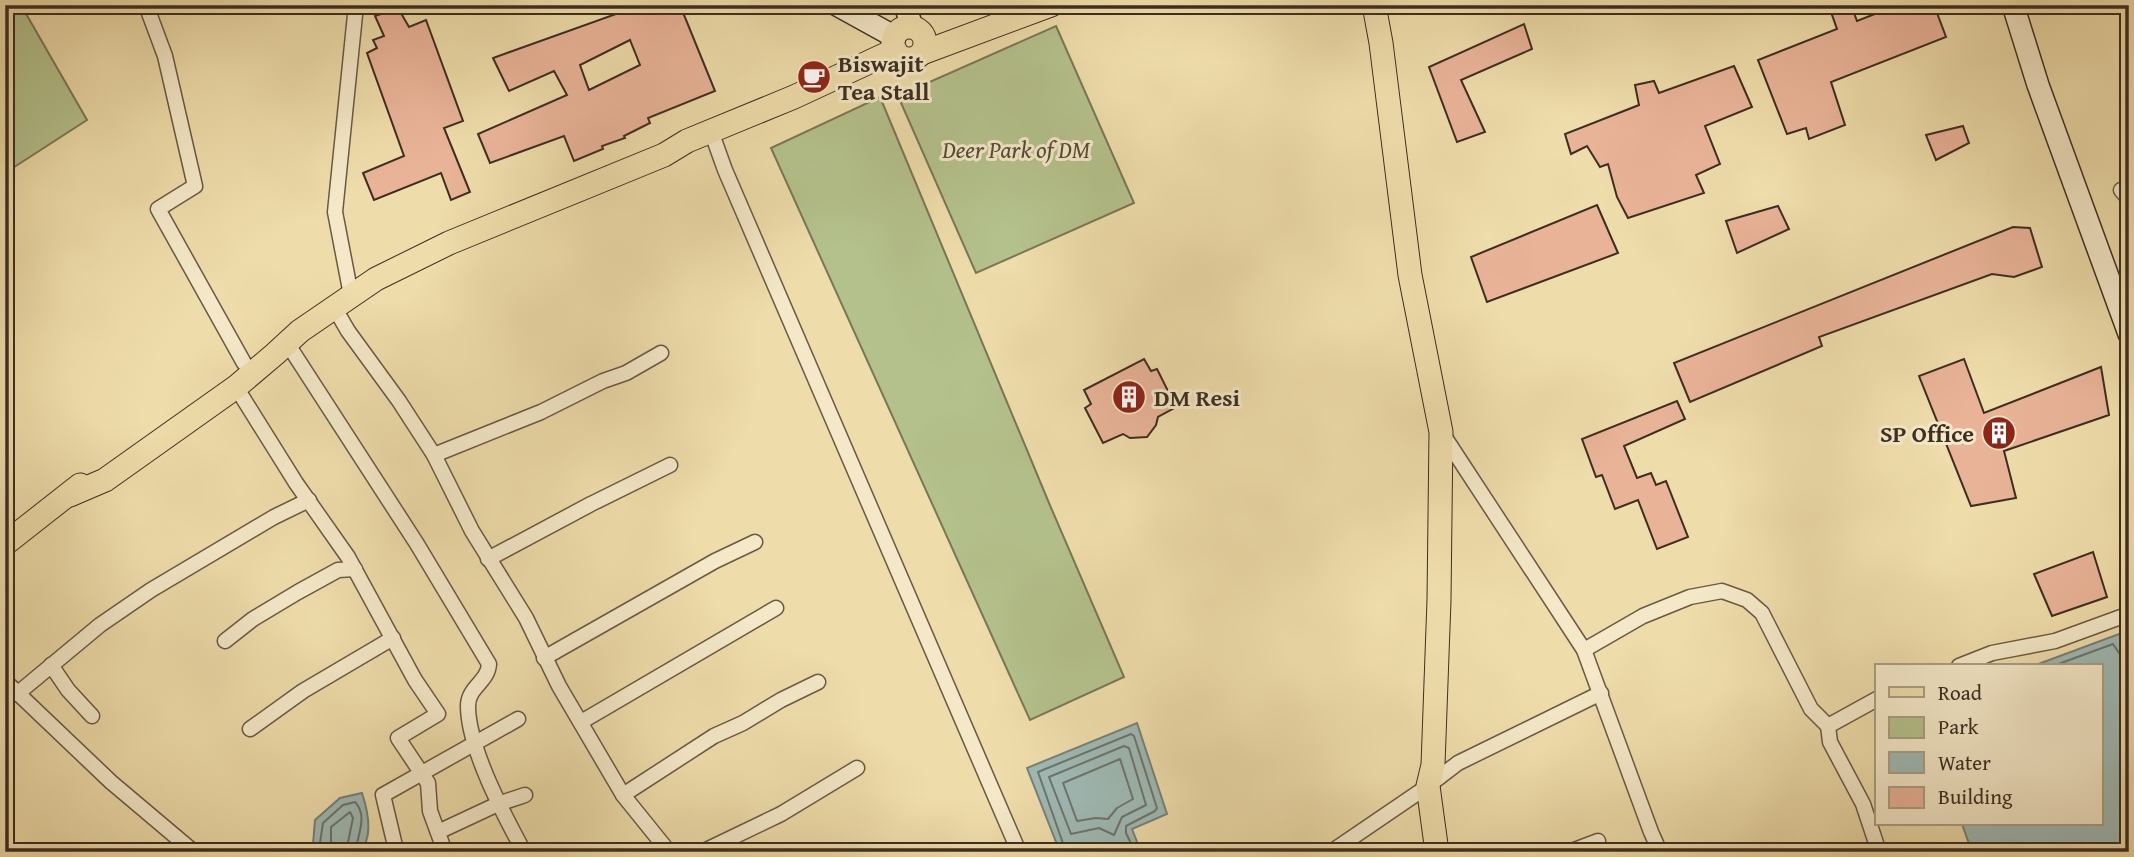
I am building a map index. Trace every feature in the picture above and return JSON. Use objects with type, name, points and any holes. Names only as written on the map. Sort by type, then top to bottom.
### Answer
[{"type":"main road","points":[[70,495],[105,480],[236,387],[293,337],[376,279],[449,243],[664,155],[687,141],[713,138],[909,44],[1008,5]]},
{"type":"main road","points":[[909,44],[1051,5]]},
{"type":"main road","points":[[1374,5],[1410,275],[1441,432],[1440,600],[1433,765],[1429,786],[1437,852]]},
{"type":"main road","points":[[5,544],[70,495],[94,472],[269,345],[293,337]]},
{"type":"street","points":[[146,5],[165,56],[195,186],[158,209],[244,363]]},
{"type":"street","points":[[356,5],[335,212],[342,301],[348,331],[434,455],[488,559],[526,618],[544,658],[623,795],[669,852]]},
{"type":"street","points":[[836,5],[909,44]]},
{"type":"street","points":[[905,5],[909,44]]},
{"type":"street","points":[[2013,5],[2038,85],[2129,334]]},
{"type":"street","points":[[713,138],[1019,852]]},
{"type":"street","points":[[293,337],[489,664],[488,674],[469,697],[469,715],[475,744],[498,804],[524,852]]},
{"type":"street","points":[[434,455],[541,412],[603,381],[626,373],[661,353]]},
{"type":"street","points":[[236,387],[333,533],[438,714],[398,738],[428,783],[430,811],[445,852]]},
{"type":"street","points":[[1441,432],[1584,650],[1660,852]]},
{"type":"street","points":[[488,559],[670,465]]},
{"type":"street","points":[[17,694],[100,625],[151,590],[274,517],[309,500]]},
{"type":"street","points":[[544,658],[715,561],[755,542]]},
{"type":"street","points":[[225,641],[298,592],[338,570],[355,569]]},
{"type":"street","points":[[1584,650],[1643,615],[1690,597],[1722,592],[1747,600],[1762,613],[1811,709],[1828,726],[1830,742],[1863,804],[1879,852]]},
{"type":"street","points":[[581,722],[683,663],[732,631],[776,608]]},
{"type":"street","points":[[1964,664],[1992,653],[2055,641],[2129,614]]},
{"type":"street","points":[[250,729],[303,691],[393,638]]},
{"type":"street","points":[[51,665],[68,690],[92,716]]},
{"type":"street","points":[[5,681],[111,782],[194,852]]},
{"type":"street","points":[[623,795],[714,736],[818,682]]},
{"type":"street","points":[[1331,852],[1429,786],[1458,763],[1601,693]]},
{"type":"street","points":[[1828,726],[1875,700]]},
{"type":"street","points":[[394,852],[394,834],[383,795],[423,775],[518,719]]},
{"type":"street","points":[[702,852],[781,814],[857,768]]},
{"type":"street","points":[[438,832],[498,804],[525,795]]},
{"type":"street","points":[[1569,852],[1598,841]]},
{"type":"green space","points":[[5,5],[21,5],[87,120],[5,173]]},
{"type":"green space","name":"Deer Park of DM","points":[[1056,26],[1134,203],[976,273],[898,96]]},
{"type":"green space","points":[[880,97],[1124,677],[1030,720],[771,148]]},
{"type":"water","points":[[2119,634],[2129,659],[2129,852],[1972,852],[1963,826],[2102,826],[2102,664],[2038,664]]},
{"type":"water","points":[[1137,723],[1167,814],[1132,829],[1141,852],[1101,852],[1098,844],[1060,852],[1027,768]]},
{"type":"water","points":[[362,793],[368,815],[368,831],[360,852],[316,852],[313,844],[315,820],[340,798]]},
{"type":"building","points":[[625,5],[680,5],[715,91],[648,118],[650,123],[624,136],[625,138],[602,146],[603,149],[574,161],[564,136],[490,163],[478,134],[567,95],[554,71],[509,91],[493,58],[619,13],[617,8]],"holes":[[[630,40],[640,65],[589,90],[580,65]]]},
{"type":"building","points":[[1851,5],[1857,21],[1898,5],[1934,5],[1946,37],[1831,82],[1845,125],[1809,139],[1806,128],[1787,134],[1758,60],[1837,29],[1831,12]]},
{"type":"building","points":[[398,8],[409,27],[426,20],[463,121],[444,128],[470,192],[451,200],[441,173],[374,200],[363,173],[404,156],[367,53],[377,48],[373,40],[384,36],[375,16]]},
{"type":"building","points":[[1524,24],[1532,49],[1461,80],[1485,132],[1457,142],[1429,67]]},
{"type":"building","points":[[1734,66],[1752,107],[1705,126],[1720,164],[1696,175],[1704,193],[1628,218],[1617,197],[1608,164],[1600,167],[1587,146],[1571,154],[1565,134],[1639,105],[1635,85],[1654,81],[1659,93]]},
{"type":"building","points":[[1963,126],[1969,143],[1936,160],[1926,135]]},
{"type":"building","points":[[1597,205],[1618,253],[1487,302],[1471,257]]},
{"type":"building","points":[[1778,206],[1789,229],[1737,253],[1726,221]]},
{"type":"building","points":[[2013,227],[2030,228],[2042,267],[2014,277],[1992,274],[1819,337],[1822,346],[1690,402],[1674,363]]},
{"type":"building","name":"DM Resi","points":[[1144,359],[1151,371],[1157,369],[1176,407],[1158,417],[1156,425],[1147,437],[1130,438],[1123,434],[1103,443],[1085,408],[1091,404],[1084,390]]},
{"type":"building","name":"SP Office","points":[[1964,359],[1984,413],[2101,367],[2109,415],[2004,451],[2016,498],[1971,506],[1919,376]]},
{"type":"building","points":[[1677,401],[1685,419],[1624,446],[1637,478],[1651,473],[1656,485],[1666,481],[1688,537],[1657,549],[1638,500],[1615,509],[1602,475],[1596,477],[1582,439]]},
{"type":"building","points":[[2093,552],[2107,597],[2052,616],[2034,574]]},
{"type":"place","name":"Biswajit Tea Stall","points":[[814,77]]},
{"type":"place","name":"DM Resi","points":[[1129,397]]},
{"type":"place","name":"SP Office","points":[[1999,433]]}]
